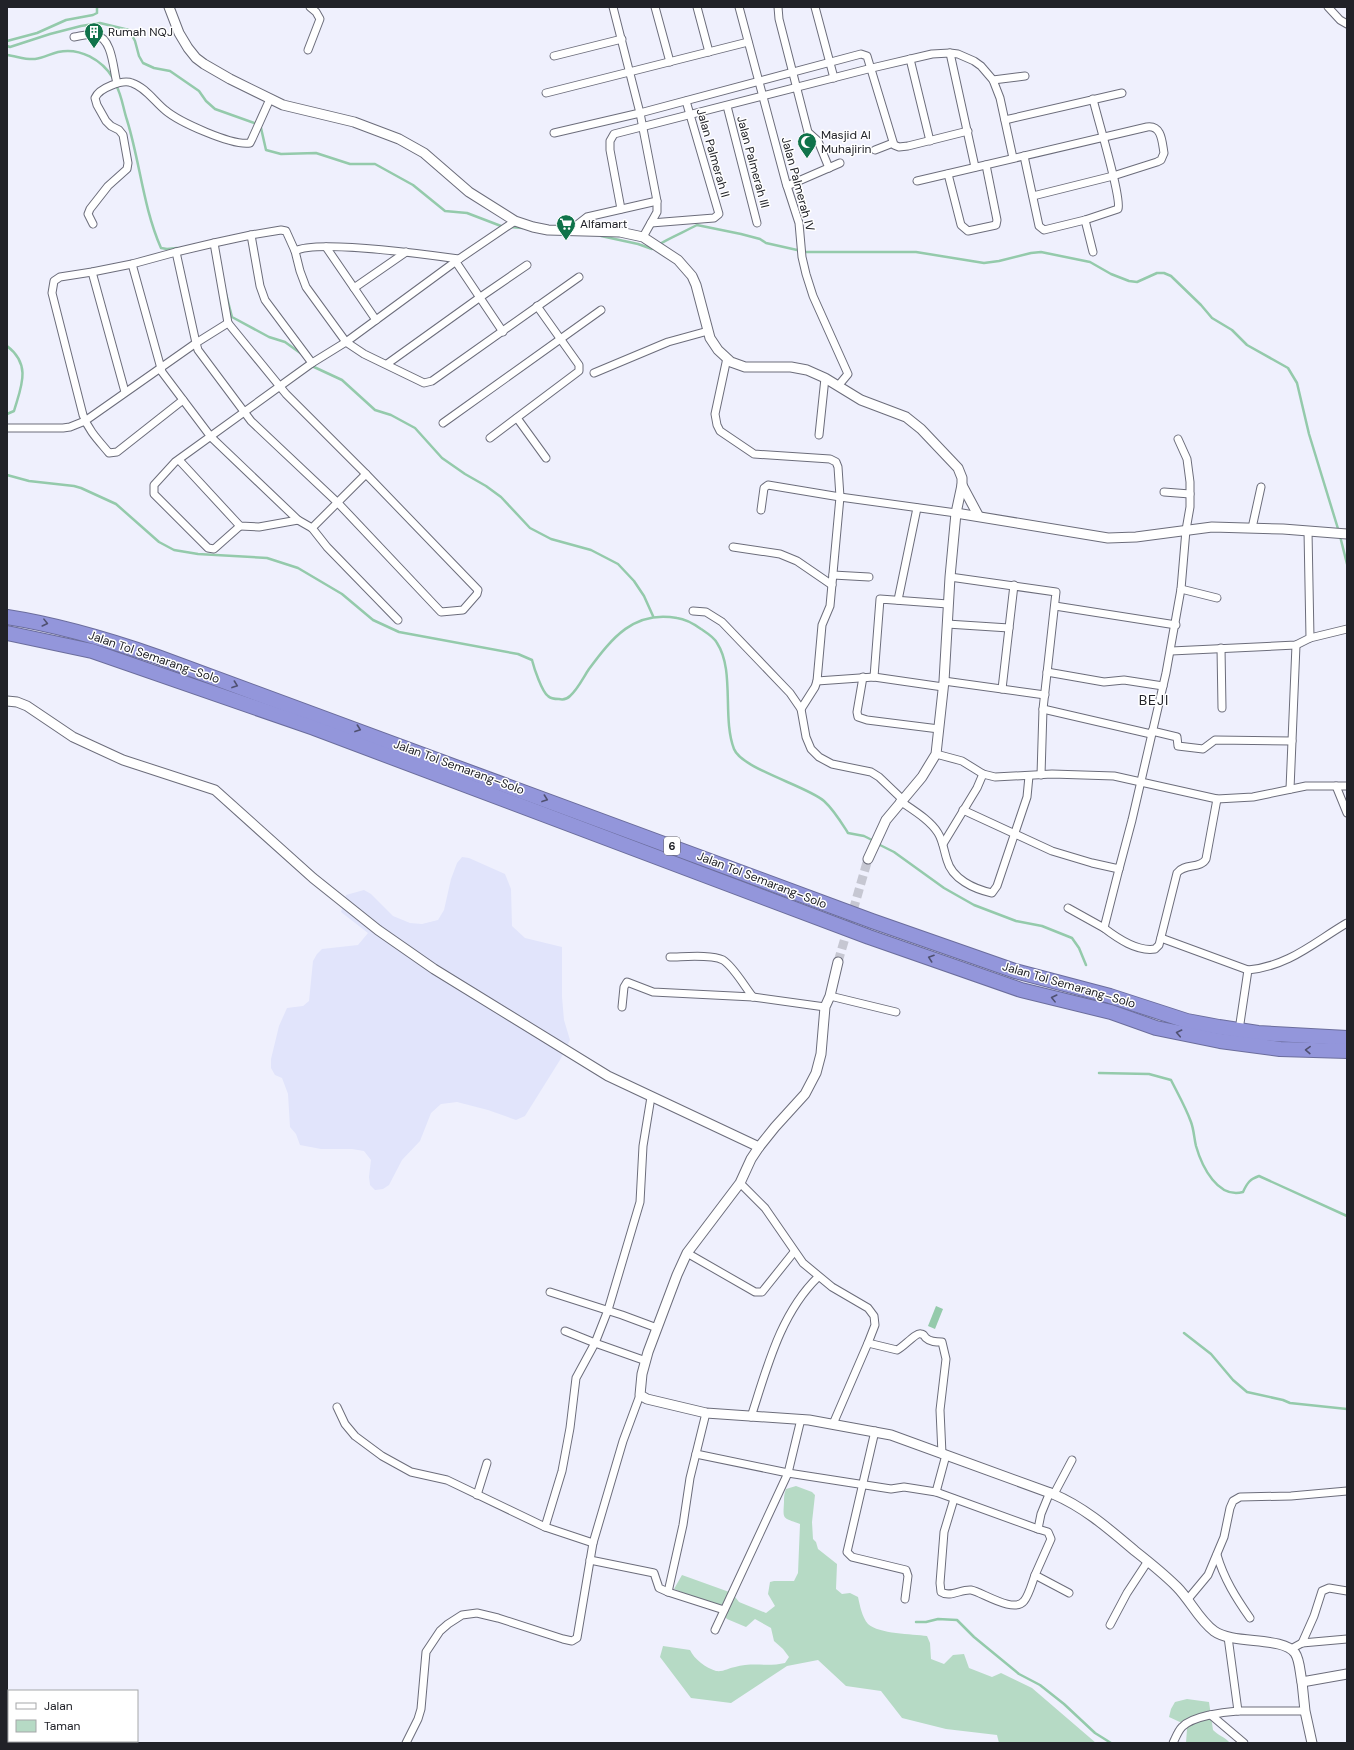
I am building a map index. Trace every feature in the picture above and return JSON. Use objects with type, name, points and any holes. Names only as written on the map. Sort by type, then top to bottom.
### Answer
[{"type":"highway","name":"Jalan Tol Semarang–Solo","points":[[7,617],[35,621],[102,637],[872,921],[1015,971],[1110,996],[1187,1021],[1258,1033],[1347,1038]]},
{"type":"highway","name":"Jalan Tol Semarang–Solo","points":[[7,633],[92,651],[314,728],[869,937],[1020,990],[1111,1012],[1156,1028],[1220,1041],[1280,1048],[1347,1051]]},
{"type":"street","points":[[169,7],[179,33],[196,58],[230,79],[270,99],[304,111],[354,122],[399,139],[424,153],[469,192],[515,221],[533,227],[569,231],[620,232],[642,237],[678,260],[692,276],[696,285],[708,331],[718,350],[727,358],[738,365],[745,367],[791,367],[807,370],[825,378],[861,400],[898,413],[913,422],[958,468],[962,478],[962,485],[956,512],[948,604],[944,684],[936,754],[922,777],[890,814],[879,832],[868,859]]},
{"type":"street","points":[[308,50],[320,19],[316,12],[310,7]]},
{"type":"street","points":[[613,7],[640,113],[657,201],[657,212],[642,237]]},
{"type":"street","points":[[655,7],[670,62]]},
{"type":"street","points":[[697,7],[709,52]]},
{"type":"street","name":"Jalan Palmerah IV","points":[[739,7],[787,186],[799,223],[802,257],[814,296],[848,374],[838,386]]},
{"type":"street","points":[[778,7],[779,19],[808,132],[818,141],[829,168]]},
{"type":"street","points":[[815,7],[834,78]]},
{"type":"street","points":[[1328,7],[1340,20],[1347,24]]},
{"type":"street","points":[[74,37],[93,35],[102,38],[108,45],[111,54],[115,84]]},
{"type":"street","points":[[554,56],[622,39]]},
{"type":"street","points":[[546,93],[748,42]]},
{"type":"street","points":[[950,53],[975,167]]},
{"type":"street","points":[[621,209],[610,150],[610,141],[614,134],[872,68],[910,59],[950,53],[966,57],[978,64],[993,80],[1000,98],[1013,158]]},
{"type":"street","points":[[554,134],[640,113],[857,55],[868,56],[893,143],[899,147],[968,132]]},
{"type":"street","points":[[910,59],[930,141]]},
{"type":"street","points":[[993,80],[1025,76]]},
{"type":"street","points":[[93,224],[88,214],[90,209],[108,186],[128,166],[123,136],[119,130],[111,126],[106,121],[95,101],[98,93],[124,81],[135,84],[167,111],[187,124],[242,143],[250,143],[270,99]]},
{"type":"street","points":[[1005,120],[1122,93]]},
{"type":"street","points":[[1024,156],[1039,226],[1042,229],[1044,230],[1085,220],[1118,210],[1119,203],[1113,176],[1093,99]]},
{"type":"street","name":"Jalan Palmerah II","points":[[651,223],[714,218],[719,214],[686,101]]},
{"type":"street","name":"Jalan Palmerah III","points":[[727,106],[757,223]]},
{"type":"street","points":[[917,181],[1102,137],[1152,126],[1157,128],[1160,134],[1164,153],[1161,160],[1113,176],[1033,196]]},
{"type":"street","points":[[875,150],[893,143]]},
{"type":"street","points":[[787,186],[840,163]]},
{"type":"street","points":[[948,174],[961,225],[968,231],[992,227],[996,225],[997,220],[986,165]]},
{"type":"street","points":[[569,231],[587,217],[657,201]]},
{"type":"street","points":[[1085,220],[1093,252]]},
{"type":"street","points":[[240,526],[214,549],[210,550],[154,494],[154,485],[156,481],[179,460],[279,388],[312,362],[346,342],[457,260],[515,221]]},
{"type":"street","points":[[183,400],[117,452],[109,453],[85,421],[52,293],[54,281],[60,277],[132,264],[176,252],[251,235],[276,230],[286,231],[295,251],[306,287],[346,342],[364,354],[421,382],[428,382],[503,332],[579,277]]},
{"type":"street","points":[[251,235],[260,286],[265,300],[312,362]]},
{"type":"street","points":[[176,252],[198,350],[244,413],[338,503],[441,612],[464,609],[477,594],[478,590],[366,474],[279,388],[228,324],[214,243]]},
{"type":"street","points":[[295,251],[309,247],[326,247],[406,252],[457,260]]},
{"type":"street","points":[[326,247],[376,320]]},
{"type":"street","points":[[354,288],[406,252]]},
{"type":"street","points":[[457,260],[479,298],[503,332]]},
{"type":"street","points":[[132,264],[160,369],[183,400],[211,437],[298,520],[312,528],[328,547],[398,620]]},
{"type":"street","points":[[387,364],[527,265]]},
{"type":"street","points":[[92,272],[125,392]]},
{"type":"street","points":[[490,438],[579,371],[579,364],[537,306]]},
{"type":"street","points":[[443,423],[601,310]]},
{"type":"street","points":[[7,428],[63,428],[85,421],[196,343],[228,324]]},
{"type":"street","points":[[594,374],[668,342],[708,331]]},
{"type":"street","points":[[727,358],[715,414],[715,420],[720,431],[754,454],[833,460],[838,467],[840,497],[830,606],[822,624],[817,681],[815,687],[801,709]]},
{"type":"street","points":[[819,435],[825,378]]},
{"type":"street","points":[[517,418],[546,458]]},
{"type":"street","points":[[1104,928],[1140,783],[1176,625],[1190,494],[1187,459],[1178,439]]},
{"type":"street","points":[[179,460],[240,526],[259,527],[298,520]]},
{"type":"street","points":[[312,528],[366,474]]},
{"type":"street","points":[[761,510],[764,488],[767,485],[917,508],[978,515],[1108,538],[1136,537],[1212,527],[1346,534]]},
{"type":"street","points":[[962,485],[978,515]]},
{"type":"street","points":[[1252,528],[1260,487]]},
{"type":"street","points":[[1164,492],[1190,494]]},
{"type":"street","points":[[898,600],[917,508]]},
{"type":"street","points":[[1308,531],[1310,638]]},
{"type":"street","points":[[733,547],[763,550],[786,556],[797,561],[832,585]]},
{"type":"street","points":[[833,575],[869,577]]},
{"type":"street","points":[[950,577],[1054,591],[1056,594],[1043,708],[1041,775]]},
{"type":"street","points":[[1002,689],[1014,585]]},
{"type":"street","points":[[1181,589],[1217,598]]},
{"type":"street","points":[[874,677],[881,599],[948,604]]},
{"type":"street","points":[[1055,606],[1176,625]]},
{"type":"street","points":[[693,611],[706,612],[722,622],[790,692],[801,709],[806,737],[812,749],[819,757],[832,764],[871,772],[879,777],[901,800],[936,830],[943,844],[947,862],[954,874],[960,879],[992,893],[997,886],[1027,797],[1029,776]]},
{"type":"street","points":[[947,624],[1009,628]]},
{"type":"street","points":[[1170,651],[1296,645],[1310,638],[1347,629]]},
{"type":"street","points":[[1290,789],[1296,645]]},
{"type":"street","points":[[1221,648],[1222,708]]},
{"type":"street","points":[[1047,672],[1104,682],[1124,680],[1163,686]]},
{"type":"street","points":[[863,677],[857,712],[858,717],[867,720],[939,729]]},
{"type":"street","points":[[817,681],[874,677],[1002,689],[1045,695]]},
{"type":"street","points":[[7,701],[17,702],[27,706],[73,737],[123,760],[215,790],[312,878],[378,930],[434,968],[608,1076],[759,1148]]},
{"type":"street","points":[[1043,708],[1151,733],[1176,737],[1178,746],[1203,749],[1215,740],[1292,741]]},
{"type":"street","points":[[936,754],[966,763],[983,774],[1007,778],[1041,775],[1093,774],[1114,776],[1140,783],[1218,799],[1253,797],[1306,786],[1347,786]]},
{"type":"street","points":[[943,844],[977,788],[983,774]]},
{"type":"street","points":[[1336,786],[1347,813]]},
{"type":"street","points":[[1068,908],[1104,928],[1117,938],[1132,945],[1152,950],[1157,948],[1178,872],[1182,868],[1202,863],[1206,859],[1218,799]]},
{"type":"street","points":[[963,810],[1052,851],[1092,863],[1119,869]]},
{"type":"street","points":[[1161,938],[1248,970],[1266,968],[1287,960],[1347,923]]},
{"type":"street","points":[[670,957],[722,960],[730,967],[752,997]]},
{"type":"street","points":[[406,1743],[418,1719],[421,1709],[426,1652],[440,1631],[462,1615],[477,1613],[498,1618],[563,1639],[575,1640],[579,1635],[593,1543],[622,1441],[640,1395],[642,1374],[646,1361],[677,1275],[687,1253],[740,1184],[751,1159],[774,1126],[805,1094],[810,1086],[819,1067],[825,1007],[830,996],[838,962]]},
{"type":"street","points":[[1239,1030],[1248,970]]},
{"type":"street","points":[[622,1007],[624,987],[627,982],[653,992],[752,997],[825,1007]]},
{"type":"street","points":[[830,996],[896,1012]]},
{"type":"street","points":[[545,1527],[562,1471],[570,1428],[576,1378],[595,1343],[608,1310],[640,1202],[643,1146],[651,1097]]},
{"type":"street","points":[[740,1184],[769,1212],[794,1252],[803,1263],[818,1277],[868,1308],[874,1316],[875,1325],[834,1424]]},
{"type":"street","points":[[687,1253],[758,1293],[762,1292],[794,1252]]},
{"type":"street","points":[[751,1416],[769,1361],[784,1324],[800,1296],[818,1277]]},
{"type":"street","points":[[550,1292],[608,1310],[658,1328]]},
{"type":"street","points":[[565,1330],[595,1343],[646,1361]]},
{"type":"street","points":[[868,1343],[897,1350],[919,1333],[929,1340],[942,1342],[946,1359],[940,1410],[944,1455],[936,1492]]},
{"type":"street","points":[[640,1395],[647,1399],[706,1413],[801,1419],[890,1435],[1068,1500],[1091,1514],[1148,1561],[1177,1587],[1212,1629],[1228,1637],[1280,1644],[1292,1650],[1298,1659],[1305,1711],[1312,1743]]},
{"type":"street","points":[[336,1407],[345,1424],[355,1436],[382,1456],[411,1472],[447,1480],[545,1527],[593,1543]]},
{"type":"street","points":[[668,1592],[696,1454],[706,1413]]},
{"type":"street","points":[[715,1630],[788,1473],[801,1419]]},
{"type":"street","points":[[875,1432],[848,1555],[906,1570],[908,1576],[906,1599]]},
{"type":"street","points":[[696,1454],[788,1473],[863,1485],[891,1489],[904,1487],[936,1492],[1048,1532],[1051,1539],[1024,1601],[1019,1604],[995,1601],[970,1590],[948,1594],[941,1592],[940,1583],[944,1532],[954,1499]]},
{"type":"street","points":[[1038,1529],[1041,1514],[1072,1460]]},
{"type":"street","points":[[476,1495],[487,1463]]},
{"type":"street","points":[[1188,1599],[1208,1575],[1224,1538],[1230,1508],[1233,1501],[1238,1498],[1291,1496],[1347,1491]]},
{"type":"street","points":[[1217,1555],[1221,1570],[1230,1588],[1250,1618]]},
{"type":"street","points":[[590,1560],[654,1573],[658,1587],[668,1592],[724,1610]]},
{"type":"street","points":[[1110,1625],[1126,1593],[1148,1561]]},
{"type":"street","points":[[1035,1575],[1070,1593]]},
{"type":"street","points":[[1302,1643],[1314,1616],[1322,1591],[1329,1588],[1347,1591]]},
{"type":"street","points":[[1228,1637],[1238,1712]]},
{"type":"street","points":[[1292,1650],[1302,1643],[1347,1639]]},
{"type":"street","points":[[1302,1682],[1347,1674]]},
{"type":"street","points":[[1173,1743],[1183,1725],[1190,1721],[1217,1712],[1305,1711]]},
{"type":"street","points":[[1211,1715],[1244,1743]]},
{"type":"shaded area","points":[[462,857],[469,858],[505,874],[511,889],[512,926],[525,938],[562,947],[562,997],[564,1020],[570,1040],[560,1060],[525,1116],[516,1120],[488,1110],[457,1102],[441,1104],[431,1113],[420,1141],[402,1160],[389,1185],[383,1189],[375,1190],[370,1185],[369,1177],[371,1160],[364,1151],[352,1149],[321,1149],[300,1145],[296,1134],[290,1127],[288,1094],[282,1078],[275,1075],[271,1068],[271,1059],[279,1026],[287,1008],[303,1006],[309,1001],[313,961],[317,954],[322,949],[358,945],[368,933],[341,912],[346,895],[364,890],[371,894],[393,916],[410,923],[422,924],[438,920],[444,910],[451,879],[457,863]]},
{"type":"shaded area","points":[[936,1306],[943,1309],[935,1329],[928,1326]]},
{"type":"green space","points":[[796,1486],[812,1492],[815,1495],[812,1522],[813,1539],[816,1542],[818,1549],[837,1564],[836,1589],[842,1594],[850,1593],[858,1597],[860,1608],[868,1624],[888,1632],[927,1636],[930,1643],[931,1659],[944,1664],[953,1655],[964,1654],[969,1668],[992,1677],[1001,1673],[1032,1688],[1096,1743],[999,1743],[997,1735],[946,1729],[902,1718],[881,1691],[846,1686],[818,1660],[787,1666],[731,1703],[691,1698],[660,1657],[663,1646],[690,1650],[694,1657],[701,1663],[716,1671],[747,1665],[773,1665],[785,1663],[789,1657],[774,1641],[771,1628],[755,1619],[746,1627],[727,1619],[714,1605],[674,1589],[682,1575],[732,1593],[739,1602],[766,1613],[775,1606],[768,1594],[770,1582],[794,1581],[798,1573],[800,1524],[787,1519],[784,1515],[784,1496],[786,1489]]},
{"type":"green space","points":[[1187,1699],[1209,1702],[1213,1730],[1230,1743],[1186,1743],[1187,1729],[1182,1723],[1169,1717],[1175,1702]]},
{"type":"waterway","points":[[7,41],[37,33],[66,20],[93,15],[97,13],[97,7]]},
{"type":"waterway","points":[[7,46],[10,47],[50,34],[100,23],[129,30],[135,41],[139,56],[143,63],[154,68],[170,71],[199,91],[206,101],[215,109],[257,124],[261,128],[266,150],[281,154],[316,153],[350,164],[375,164],[413,185],[445,211],[467,213],[501,226]]},
{"type":"waterway","points":[[7,55],[35,59],[58,52],[74,51],[90,56],[103,66],[113,78]]},
{"type":"waterway","points":[[116,85],[121,98],[155,232],[161,248],[177,248]]},
{"type":"waterway","points":[[658,245],[697,225],[741,234],[760,239],[766,243],[806,252],[916,252],[984,263],[1041,252],[1090,262],[1111,274],[1129,281],[1137,282],[1157,273],[1164,273],[1171,276],[1201,305],[1212,318],[1232,330],[1247,345],[1288,368],[1297,383],[1309,434],[1339,532]]},
{"type":"waterway","points":[[510,227],[523,228]]},
{"type":"waterway","points":[[601,236],[638,244],[652,249],[654,248]]},
{"type":"waterway","points":[[226,294],[232,317],[269,337],[285,342],[303,355]]},
{"type":"waterway","points":[[7,346],[15,353],[20,361],[22,369],[21,385],[14,411],[7,414]]},
{"type":"waterway","points":[[312,365],[342,380],[375,410],[391,415],[415,428],[442,458],[501,497],[530,528],[551,539],[591,550],[618,564],[634,581],[644,596],[653,616]]},
{"type":"waterway","points":[[7,475],[29,481],[81,488],[116,504],[159,542],[174,550],[198,554],[267,558],[298,568],[342,594],[373,620],[399,632],[518,654],[532,660],[543,690],[548,696],[553,698],[568,698],[576,690],[589,669],[606,647],[616,637],[636,622],[648,618],[662,617],[677,618],[686,621],[695,625],[712,637],[716,641],[722,654],[726,667],[731,737],[734,749],[739,756],[762,770],[816,795],[831,808],[848,833],[864,836],[874,841]]},
{"type":"waterway","points":[[1340,536],[1347,564]]},
{"type":"waterway","points":[[878,844],[894,852],[944,888],[974,905],[1016,921],[1042,926],[1072,938],[1079,948],[1086,965]]},
{"type":"waterway","points":[[1099,1073],[1149,1074],[1171,1080],[1191,1122],[1196,1146],[1202,1163],[1212,1180],[1226,1191],[1234,1193],[1243,1192],[1249,1182],[1253,1178],[1259,1176],[1347,1216]]},
{"type":"waterway","points":[[1184,1333],[1211,1354],[1233,1380],[1247,1392],[1290,1403],[1347,1409]]},
{"type":"waterway","points":[[916,1622],[926,1622],[938,1619],[957,1620],[974,1637],[1019,1674],[1040,1685],[1064,1704],[1095,1733],[1111,1743]]},
{"type":"tunnel","points":[[838,962],[868,859]]},
{"type":"place","name":"Rumah NQJ","points":[[94,49]]},
{"type":"place","name":"Masjid Al Muhajirin","points":[[807,159]]},
{"type":"place","name":"Alfamart","points":[[566,241]]},
{"type":"district","name":"BEJI","points":[[1154,700]]}]
